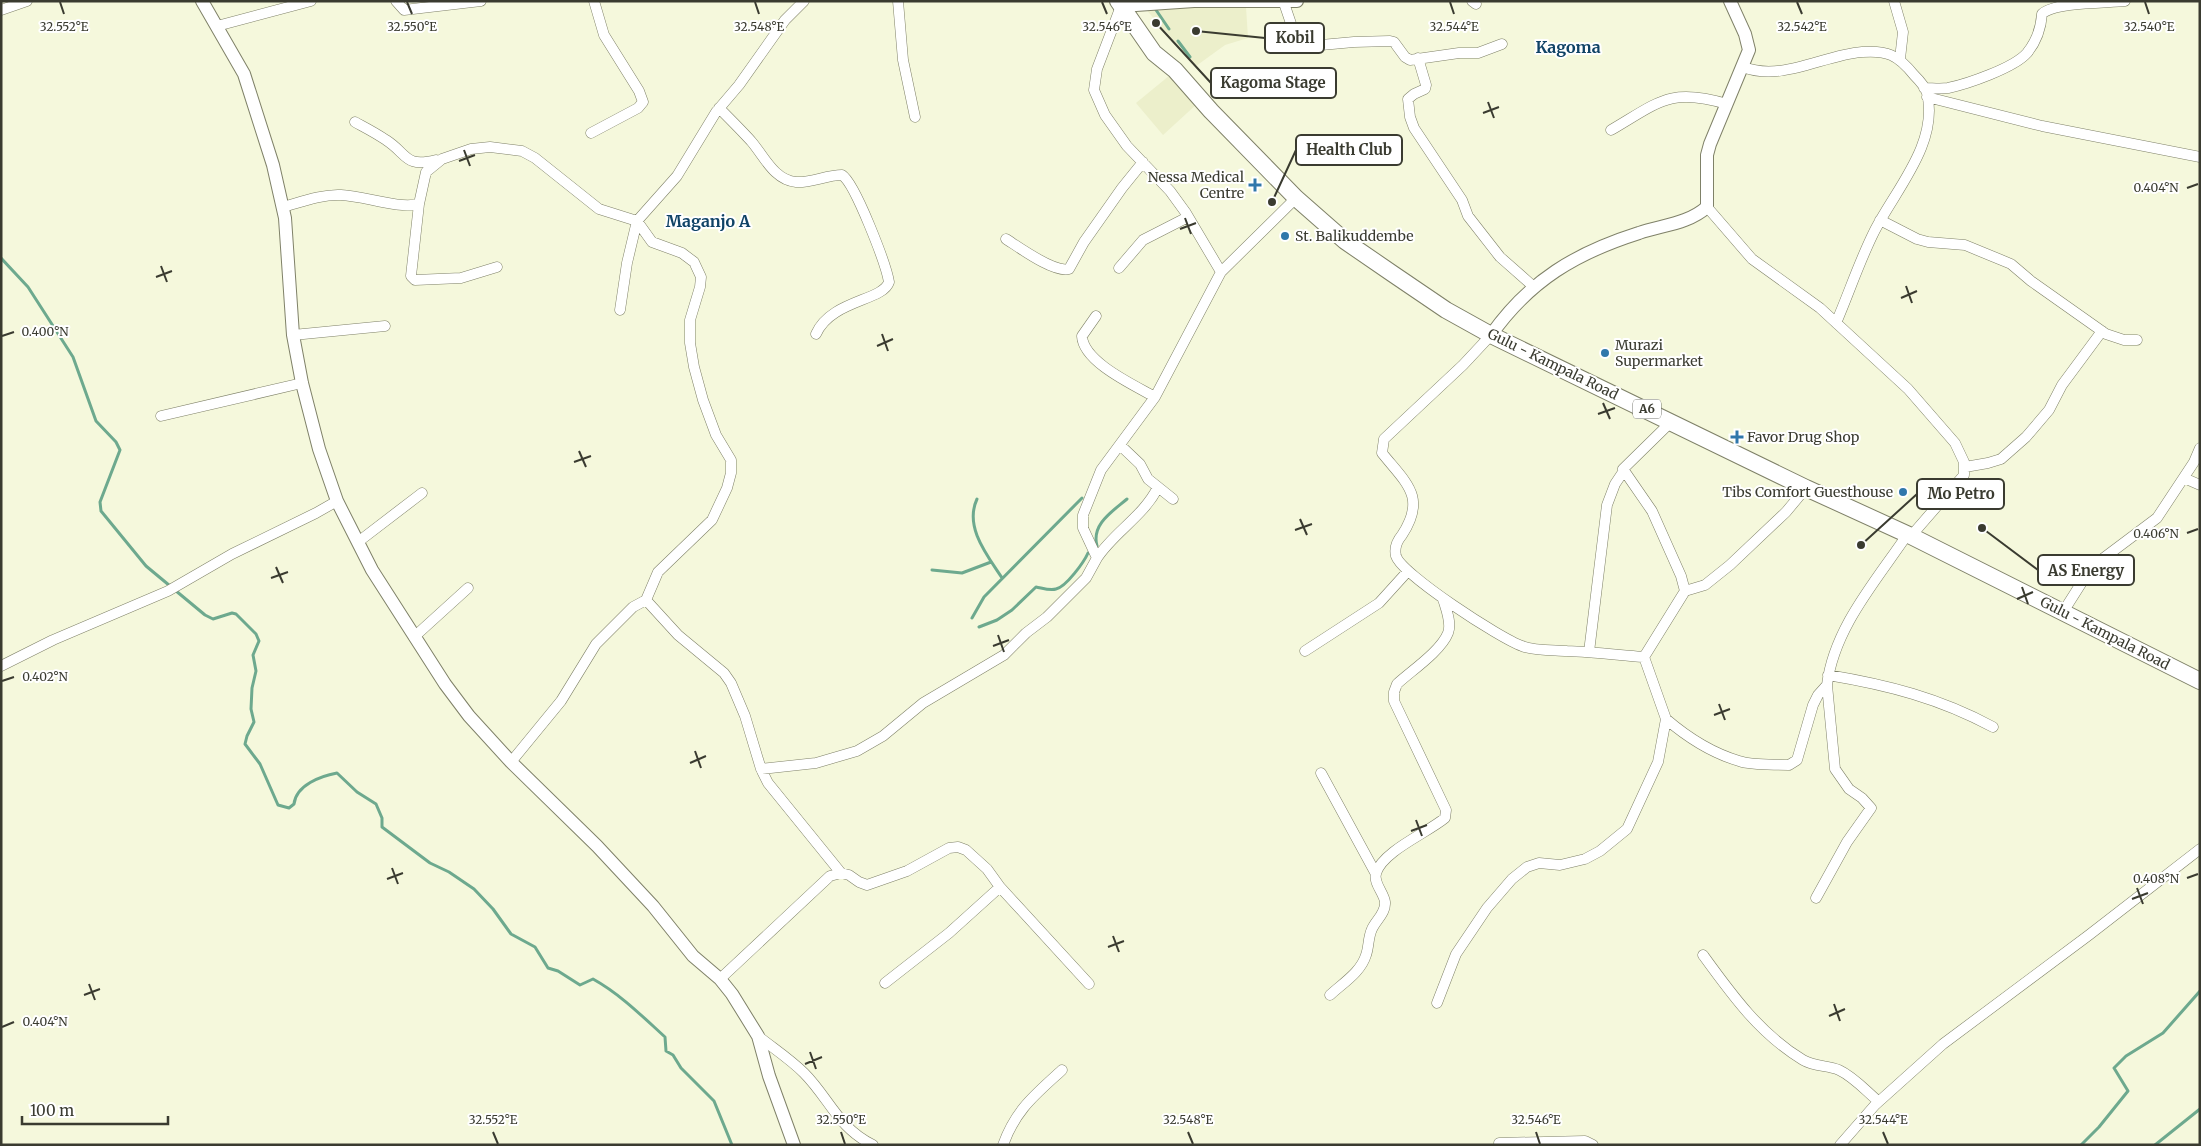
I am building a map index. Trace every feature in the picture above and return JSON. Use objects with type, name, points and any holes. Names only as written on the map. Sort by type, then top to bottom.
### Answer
[{"type":"main road","name":"Gulu - Kampala Road","points":[[1120,4],[1154,53],[1174,70],[1211,111],[1296,198],[1345,241],[1446,310],[1491,335],[1909,536],[2200,681]]},
{"type":"street","points":[[1,10],[27,1]]},
{"type":"street","points":[[202,1],[244,74],[273,164],[287,233],[293,335],[302,383],[319,448],[337,501],[372,570],[414,637],[469,716],[511,762],[597,846],[653,906],[693,956],[720,979],[737,1001],[758,1036],[769,1076],[794,1145]]},
{"type":"street","points":[[217,26],[311,1]]},
{"type":"street","points":[[396,1],[404,10],[481,1]]},
{"type":"street","points":[[591,133],[638,108],[643,102],[639,91],[604,35],[594,1]]},
{"type":"street","points":[[620,310],[627,263],[637,221],[677,176],[719,108],[739,84],[785,20],[804,1]]},
{"type":"street","points":[[898,1],[903,60],[915,117]]},
{"type":"street","points":[[1221,272],[1170,191],[1127,146],[1105,115],[1094,90],[1097,68],[1120,4],[1194,1],[1297,1]]},
{"type":"street","points":[[1644,657],[1666,719],[1683,734],[1714,751],[1740,762],[1789,765],[1797,760],[1818,694],[1828,680],[1838,644],[1852,615],[1909,536],[1964,475],[1965,467],[1955,443],[1908,389],[1836,323],[1788,283],[1752,259],[1706,207],[1707,155],[1714,133],[1750,50],[1730,1]]},
{"type":"street","points":[[1894,1],[1903,32],[1900,58]]},
{"type":"street","points":[[1926,92],[1967,82],[2005,67],[2026,55],[2042,25],[2042,14],[2047,9],[2058,6],[2126,1]]},
{"type":"street","points":[[1284,2],[1298,46],[1390,41],[1394,42],[1405,57],[1410,60],[1478,52],[1502,44]]},
{"type":"street","points":[[1743,67],[1754,71],[1772,71],[1860,52],[1888,53],[1900,58],[1926,92],[1928,113],[1926,131],[1920,151],[1880,220],[1856,271],[1836,323]]},
{"type":"street","points":[[1418,58],[1426,86],[1425,89],[1408,99],[1410,118],[1414,128],[1462,200],[1468,216],[1500,257],[1534,286]]},
{"type":"street","points":[[1926,92],[2042,126],[2200,157]]},
{"type":"street","points":[[1611,130],[1650,107],[1672,97],[1695,96],[1727,104]]},
{"type":"street","points":[[719,108],[752,142],[771,168],[783,178],[794,182],[804,182],[842,175],[856,193],[889,282],[885,289],[878,294],[859,300],[832,314],[819,326],[816,334]]},
{"type":"street","points":[[355,122],[388,140],[405,159],[425,163],[472,149],[490,147],[522,151],[549,168],[599,209],[637,221],[652,242],[682,253],[694,262],[698,270],[700,287],[690,320],[690,343],[694,367],[716,435],[730,460],[731,473],[727,488],[712,520],[658,572],[646,600],[633,607],[596,644],[561,701],[511,762]]},
{"type":"street","points":[[442,159],[426,172],[418,204],[411,276],[415,280],[461,278],[497,267]]},
{"type":"street","points":[[1006,239],[1053,267],[1063,270],[1069,269],[1084,242],[1143,162]]},
{"type":"street","points":[[283,207],[339,194],[384,201],[407,207],[418,204]]},
{"type":"street","points":[[1097,558],[1083,528],[1083,515],[1101,470],[1155,397],[1221,272],[1296,198]]},
{"type":"street","points":[[1644,657],[1522,646],[1442,598],[1399,564],[1395,549],[1399,538],[1411,522],[1414,510],[1413,497],[1407,484],[1382,453],[1384,439],[1463,365],[1491,335],[1507,312],[1534,286],[1559,267],[1583,254],[1640,232],[1677,223],[1694,216],[1706,207]]},
{"type":"street","points":[[1119,268],[1143,240],[1188,217]]},
{"type":"street","points":[[1880,220],[1928,242],[1965,245],[2011,264],[2102,331],[2114,338],[2137,340]]},
{"type":"street","points":[[1096,316],[1082,336],[1086,350],[1115,374],[1155,397]]},
{"type":"street","points":[[293,335],[385,326]]},
{"type":"street","points":[[1965,467],[1988,464],[2000,459],[2026,437],[2049,410],[2062,384],[2102,331]]},
{"type":"street","points":[[161,416],[302,383]]},
{"type":"street","points":[[1589,652],[1607,505],[1615,484],[1625,466],[1672,422]]},
{"type":"street","points":[[1120,445],[1140,464],[1148,479],[1173,499]]},
{"type":"street","points":[[2063,612],[2082,582],[2101,560],[2157,518],[2194,462],[2200,448]]},
{"type":"street","points":[[1623,472],[1652,511],[1681,576],[1685,592]]},
{"type":"street","points":[[2184,478],[2200,485]]},
{"type":"street","points":[[761,769],[816,763],[857,751],[883,736],[924,703],[1004,655],[1026,633],[1047,618],[1086,578],[1097,558],[1115,536],[1152,500],[1158,487]]},
{"type":"street","points":[[1644,657],[1685,592],[1704,586],[1730,565],[1786,512],[1806,488]]},
{"type":"street","points":[[358,542],[422,493]]},
{"type":"street","points":[[1,666],[53,640],[197,576],[232,554],[316,514],[337,501]]},
{"type":"street","points":[[1305,651],[1379,603],[1408,571]]},
{"type":"street","points":[[414,637],[468,588]]},
{"type":"street","points":[[1376,874],[1392,854],[1445,818],[1446,810],[1394,701],[1394,692],[1398,684],[1442,643],[1448,632],[1448,617],[1442,598]]},
{"type":"street","points":[[646,600],[678,635],[731,682],[745,716],[761,769],[768,783],[841,873]]},
{"type":"street","points":[[1828,680],[1871,681],[1936,700],[1992,727]]},
{"type":"street","points":[[1816,898],[1847,842],[1871,808],[1862,798],[1849,789],[1835,769],[1828,680]]},
{"type":"street","points":[[1437,1003],[1456,954],[1487,908],[1512,879],[1526,867],[1539,863],[1560,865],[1585,859],[1600,851],[1627,829],[1658,762],[1666,719]]},
{"type":"street","points":[[1321,773],[1376,874],[1376,881],[1385,900],[1385,909],[1372,930],[1366,958],[1360,968],[1330,995]]},
{"type":"street","points":[[720,979],[830,876],[841,873],[868,885],[906,871],[949,848],[958,848],[966,850],[987,869],[1000,887],[1089,984]]},
{"type":"street","points":[[1840,1145],[1878,1102],[1942,1044],[2089,935],[2200,849]]},
{"type":"street","points":[[885,983],[949,933],[1000,887]]},
{"type":"street","points":[[1703,955],[1731,994],[1766,1034],[1814,1066],[1842,1072],[1878,1102]]},
{"type":"street","points":[[758,1036],[804,1073],[833,1113],[849,1128],[874,1145]]},
{"type":"street","points":[[1003,1145],[1010,1126],[1023,1106],[1062,1070]]},
{"type":"street","points":[[1499,1143],[1585,1141],[1593,1145]]},
{"type":"shaded area","points":[[1143,6],[1246,7],[1248,38],[1225,45],[1196,66]]},
{"type":"shaded area","points":[[1175,71],[1199,102],[1163,135],[1136,103]]},
{"type":"waterway","points":[[1154,7],[1169,29]]},
{"type":"waterway","points":[[1178,41],[1190,57]]},
{"type":"waterway","points":[[1,258],[28,287],[73,357],[96,421],[116,442],[120,450],[100,502],[101,511],[146,566],[205,615],[213,619],[232,613],[236,614],[256,634],[259,641],[253,655],[256,671],[252,688],[251,709],[254,722],[245,744],[260,764],[278,805],[289,808],[294,804],[299,792],[310,782],[337,773],[357,792],[376,804],[382,818],[382,827],[430,863],[449,872],[474,889],[493,909],[511,934],[535,947],[548,968],[558,971],[580,985],[593,979],[622,998],[665,1037],[666,1051],[673,1055],[681,1068],[714,1101],[732,1145]]},
{"type":"waterway","points":[[972,618],[984,597],[1082,498]]},
{"type":"waterway","points":[[977,499],[973,520],[975,530],[984,550],[1002,578]]},
{"type":"waterway","points":[[1097,546],[1096,538],[1100,525],[1110,513],[1127,499]]},
{"type":"waterway","points":[[979,627],[997,620],[1012,610],[1036,587],[1051,590],[1065,584],[1088,553],[1092,552]]},
{"type":"waterway","points":[[932,570],[962,573],[991,562]]},
{"type":"waterway","points":[[2081,1145],[2099,1127],[2128,1091],[2114,1068],[2126,1056],[2163,1033],[2200,991]]},
{"type":"waterway","points":[[2155,1145],[2200,1109]]},
{"type":"place","name":"Kagoma Stage","points":[[1156,23]]},
{"type":"place","name":"Kobil","points":[[1196,31]]},
{"type":"place","name":"Nessa Medical Centre","points":[[1255,185]]},
{"type":"place","name":"Health Club","points":[[1272,202]]},
{"type":"place","name":"St. Balikuddembe","points":[[1285,236]]},
{"type":"place","name":"Murazi Supermarket","points":[[1605,353]]},
{"type":"place","name":"Favor Drug Shop","points":[[1737,437]]},
{"type":"place","name":"Tibs Comfort Guesthouse","points":[[1903,492]]},
{"type":"place","name":"AS Energy","points":[[1982,528]]},
{"type":"place","name":"Mo Petro","points":[[1861,545]]},
{"type":"district","name":"Kagoma","points":[[1568,47]]},
{"type":"district","name":"Maganjo A","points":[[708,221]]}]
